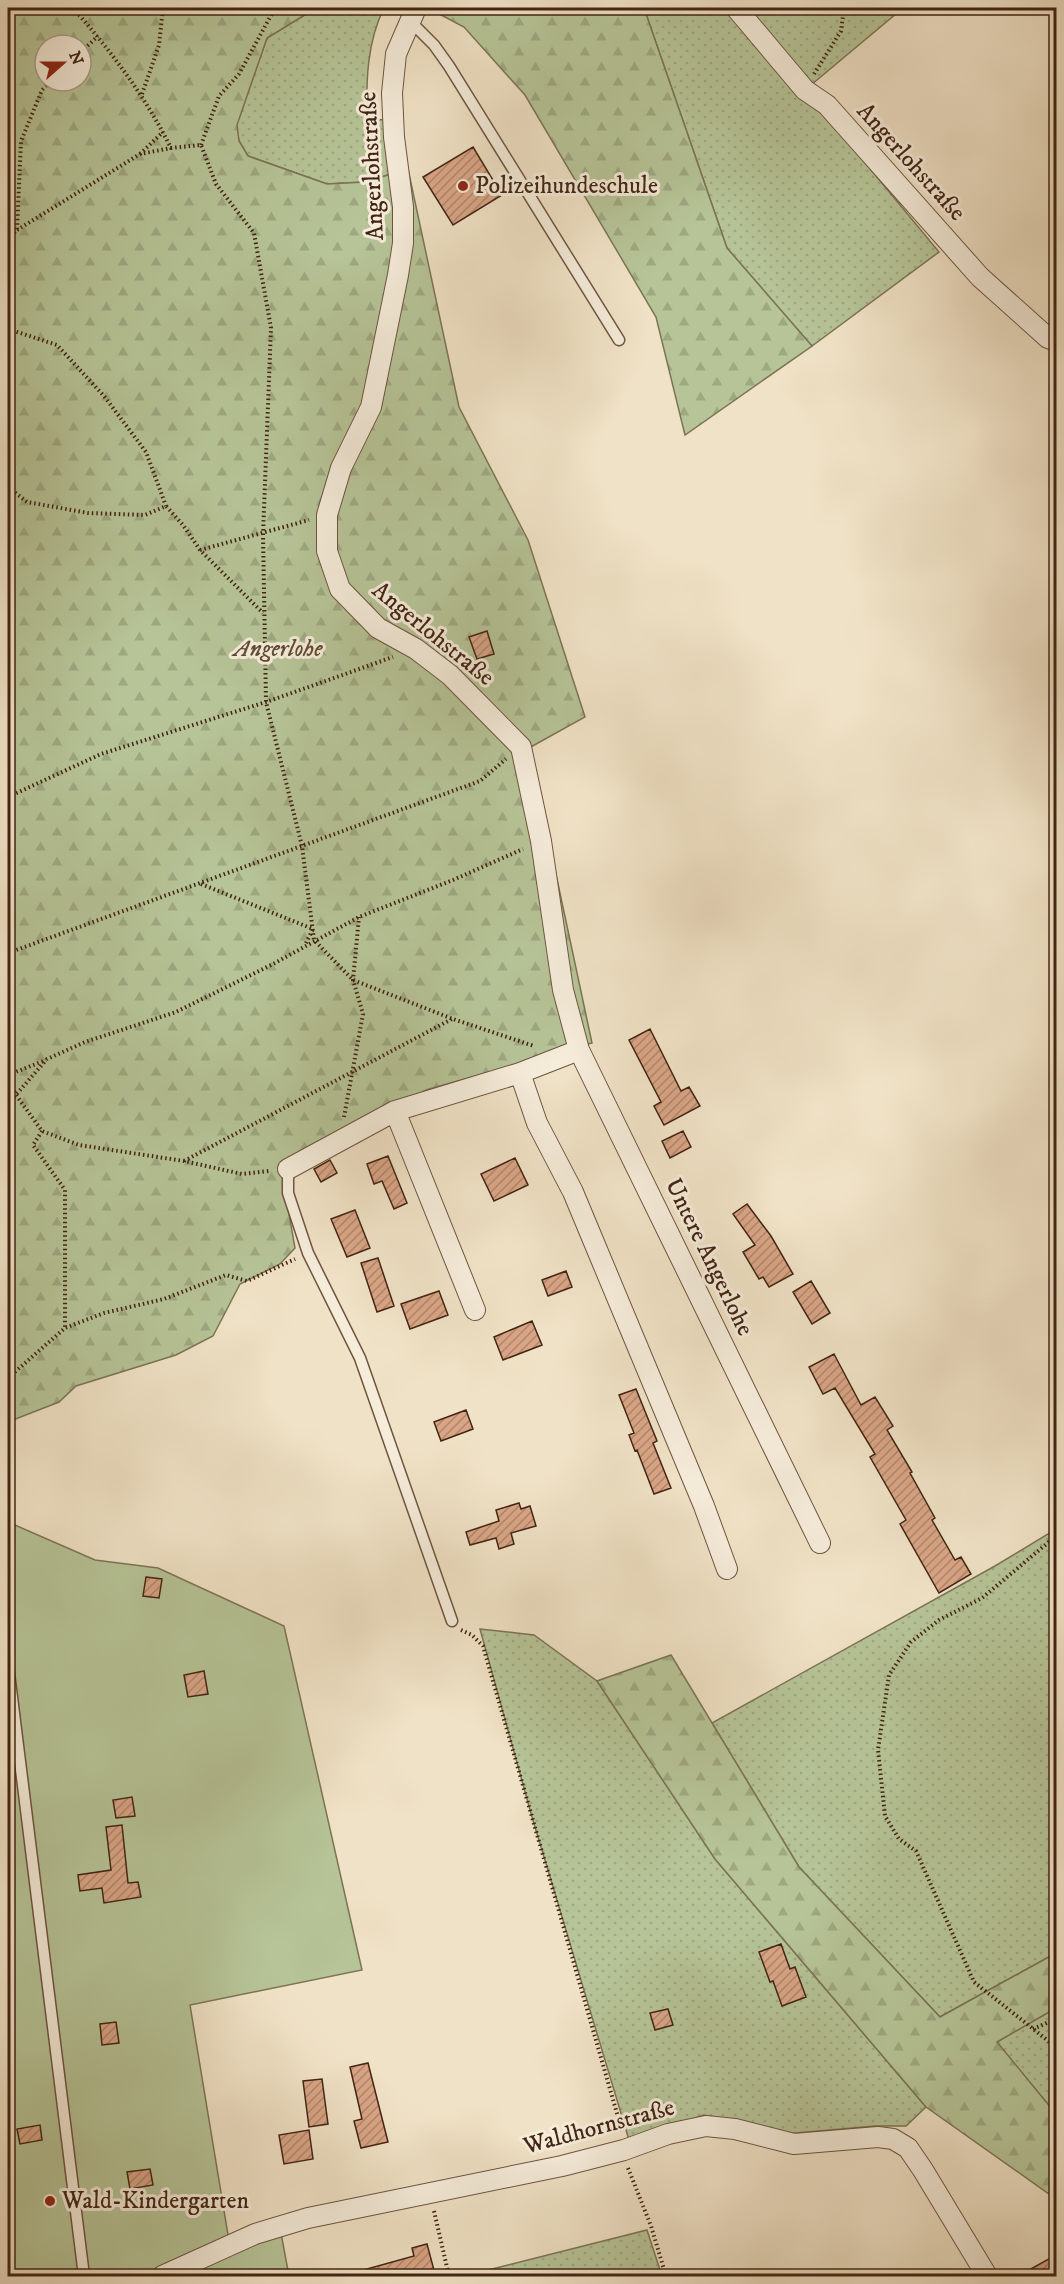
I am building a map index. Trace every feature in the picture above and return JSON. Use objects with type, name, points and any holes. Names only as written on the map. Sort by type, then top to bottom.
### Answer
[{"type":"street","name":"Angerlohstraße","points":[[736,8],[804,90],[826,105],[980,277],[1048,338],[1056,341]]},
{"type":"street","name":"Angerlohstraße","points":[[413,14],[396,54],[392,93],[394,137],[403,207],[403,243],[398,275],[371,407],[341,468],[327,515],[327,551],[340,589],[378,628],[416,649],[450,675],[520,747]]},
{"type":"street","points":[[288,1169],[395,1111],[520,1073],[570,1053],[564,990],[541,841],[520,747]]},
{"type":"street","name":"Untere Angerlohe","points":[[570,1053],[820,1542]]},
{"type":"street","points":[[520,1073],[537,1123],[558,1160],[577,1202],[699,1495],[727,1569]]},
{"type":"street","points":[[395,1111],[475,1310]]},
{"type":"street","name":"Waldhornstraße","points":[[167,2275],[266,2231],[308,2218],[562,2166],[624,2150],[668,2134],[706,2126],[735,2129],[794,2144],[878,2137],[893,2139],[908,2148],[923,2170],[987,2277]]},
{"type":"lane","points":[[413,14],[449,66],[619,340]]},
{"type":"lane","points":[[288,1169],[288,1192],[308,1253],[360,1358],[452,1621]]},
{"type":"lane","points":[[8,1665],[84,2277]]},
{"type":"path","points":[[74,8],[141,94],[171,148]]},
{"type":"path","points":[[141,94],[159,45],[163,8]]},
{"type":"path","points":[[275,8],[239,74],[219,96],[201,146],[216,184],[254,233],[271,328],[263,535],[266,702],[302,846],[314,940],[353,980],[453,1019],[570,1053]]},
{"type":"path","points":[[804,90],[841,30],[844,8]]},
{"type":"path","points":[[93,41],[98,36]]},
{"type":"path","points":[[17,230],[21,141],[41,93]]},
{"type":"path","points":[[8,239],[17,230],[140,154],[163,132]]},
{"type":"path","points":[[140,154],[171,148],[201,146]]},
{"type":"path","points":[[8,329],[57,345],[104,396],[146,452],[166,506],[200,550],[264,614]]},
{"type":"path","points":[[8,487],[27,502],[88,513],[145,515],[166,506]]},
{"type":"path","points":[[200,550],[263,535],[327,515]]},
{"type":"path","points":[[8,796],[101,754],[266,702],[416,649]]},
{"type":"path","points":[[8,953],[480,781],[520,747]]},
{"type":"path","points":[[288,1169],[242,1174],[184,1161],[79,1145],[42,1131],[16,1095],[8,1077],[86,1042],[176,1012],[273,964],[359,917],[453,880],[541,841]]},
{"type":"path","points":[[200,884],[313,929]]},
{"type":"path","points":[[343,1122],[363,1014],[353,980],[359,917]]},
{"type":"path","points":[[304,947],[313,929]]},
{"type":"path","points":[[184,1161],[453,1019]]},
{"type":"path","points":[[8,1104],[47,1059]]},
{"type":"path","points":[[42,1131],[33,1145],[64,1190],[65,1328]]},
{"type":"path","points":[[8,1377],[65,1328],[104,1313],[164,1299],[226,1275],[247,1281],[308,1253]]},
{"type":"path","points":[[1056,1536],[982,1598],[939,1620],[911,1641],[889,1675],[878,1750],[885,1816],[899,1839],[915,1851],[974,1982],[1056,2047]]},
{"type":"path","points":[[452,1621],[483,1646],[621,2122],[626,2162],[651,2226],[666,2277]]},
{"type":"path","points":[[1033,2029],[1056,2019]]},
{"type":"path","points":[[430,2193],[449,2277]]},
{"type":"green space","name":"Angerlohe","points":[[8,8],[316,8],[267,38],[237,125],[239,141],[248,156],[327,184],[365,182],[408,169],[459,407],[528,540],[585,717],[529,748],[592,1043],[426,1090],[281,1169],[295,1248],[280,1264],[240,1284],[213,1336],[176,1355],[76,1386],[59,1402],[8,1422]]},
{"type":"green space","points":[[316,8],[384,8],[371,48],[367,76],[367,119],[386,120],[394,173],[365,182],[327,184],[248,156],[239,141],[236,125],[267,38]]},
{"type":"green space","points":[[428,8],[644,8],[727,248],[812,346],[685,435],[656,317],[525,95],[464,27]]},
{"type":"green space","points":[[644,8],[903,8],[805,90],[939,252],[812,346],[727,248]]},
{"type":"green space","points":[[8,1522],[95,1560],[158,1568],[284,1626],[362,1970],[190,2005],[231,2253],[281,2233],[289,2276],[8,2276]]},
{"type":"green space","points":[[1056,1529],[1056,1953],[940,2017],[799,1867],[712,1723],[995,1566]]},
{"type":"green space","points":[[480,1629],[534,1635],[597,1681],[715,1859],[926,2107],[906,2126],[875,2126],[784,2134],[764,2127],[704,2115],[629,2140],[532,1817]]},
{"type":"green space","points":[[671,1655],[799,1867],[940,2017],[1056,1953],[1056,2008],[997,2042],[1056,2114],[1056,2199],[926,2107],[715,1859],[597,1681]]},
{"type":"green space","points":[[1056,2008],[1056,2114],[996,2042]]},
{"type":"green space","points":[[647,2230],[662,2276],[464,2276]]},
{"type":"building","name":"Polizeihundeschule","points":[[473,147],[502,195],[453,225],[423,177]]},
{"type":"building","points":[[487,631],[494,654],[477,659],[469,637]]},
{"type":"building","points":[[650,1029],[681,1091],[689,1087],[700,1106],[664,1125],[654,1106],[661,1102],[629,1040]]},
{"type":"building","points":[[683,1131],[691,1147],[670,1158],[662,1141]]},
{"type":"building","points":[[388,1156],[407,1203],[394,1209],[382,1181],[374,1184],[367,1164]]},
{"type":"building","points":[[515,1158],[528,1185],[494,1201],[481,1174]]},
{"type":"building","points":[[330,1160],[337,1173],[321,1182],[314,1169]]},
{"type":"building","points":[[747,1204],[771,1236],[793,1274],[769,1287],[763,1277],[759,1279],[743,1252],[755,1245],[733,1214]]},
{"type":"building","points":[[355,1210],[370,1248],[347,1257],[331,1219]]},
{"type":"building","points":[[378,1258],[394,1306],[377,1312],[361,1263]]},
{"type":"building","points":[[566,1271],[572,1287],[548,1296],[542,1280]]},
{"type":"building","points":[[811,1281],[830,1313],[812,1324],[793,1292]]},
{"type":"building","points":[[439,1291],[448,1315],[410,1329],[401,1304]]},
{"type":"building","points":[[532,1321],[542,1345],[503,1360],[494,1337]]},
{"type":"building","points":[[834,1354],[861,1405],[875,1397],[893,1426],[887,1430],[912,1472],[910,1473],[935,1518],[932,1520],[955,1560],[961,1557],[971,1574],[939,1593],[900,1524],[906,1520],[870,1457],[875,1454],[835,1388],[823,1394],[809,1367]]},
{"type":"building","points":[[636,1389],[657,1441],[653,1443],[671,1488],[654,1494],[629,1435],[634,1433],[619,1395]]},
{"type":"building","points":[[466,1410],[473,1429],[441,1441],[434,1422]]},
{"type":"building","points":[[519,1503],[521,1509],[530,1506],[536,1526],[511,1533],[514,1544],[499,1549],[496,1538],[470,1545],[466,1532],[499,1521],[496,1510]]},
{"type":"building","points":[[146,1577],[162,1579],[159,1598],[143,1596]]},
{"type":"building","points":[[204,1671],[208,1694],[188,1697],[184,1675]]},
{"type":"building","points":[[132,1797],[135,1816],[116,1818],[113,1800]]},
{"type":"building","points":[[122,1825],[128,1883],[138,1882],[141,1897],[104,1903],[102,1888],[80,1891],[78,1875],[111,1870],[106,1827]]},
{"type":"building","points":[[781,1944],[790,1969],[795,1967],[806,1997],[782,2006],[759,1952]]},
{"type":"building","points":[[668,2009],[673,2025],[655,2030],[650,2013]]},
{"type":"building","points":[[116,2022],[119,2043],[102,2045],[100,2024]]},
{"type":"building","points":[[368,2063],[388,2142],[361,2148],[354,2121],[362,2119],[350,2067]]},
{"type":"building","points":[[322,2079],[328,2124],[309,2127],[303,2081]]},
{"type":"building","points":[[40,2125],[42,2140],[20,2144],[17,2129]]},
{"type":"building","points":[[309,2130],[313,2159],[284,2164],[279,2135]]},
{"type":"building","points":[[150,2169],[153,2185],[130,2189],[127,2172]]},
{"type":"building","points":[[427,2244],[435,2274],[424,2277],[357,2277],[356,2272],[414,2256],[412,2248]]},
{"type":"building","points":[[1056,2255],[1056,2277],[1016,2277]]},
{"type":"place","name":"Polizeihundeschule","points":[[463,186]]},
{"type":"place","name":"Wald-Kindergarten","points":[[50,2201]]}]
